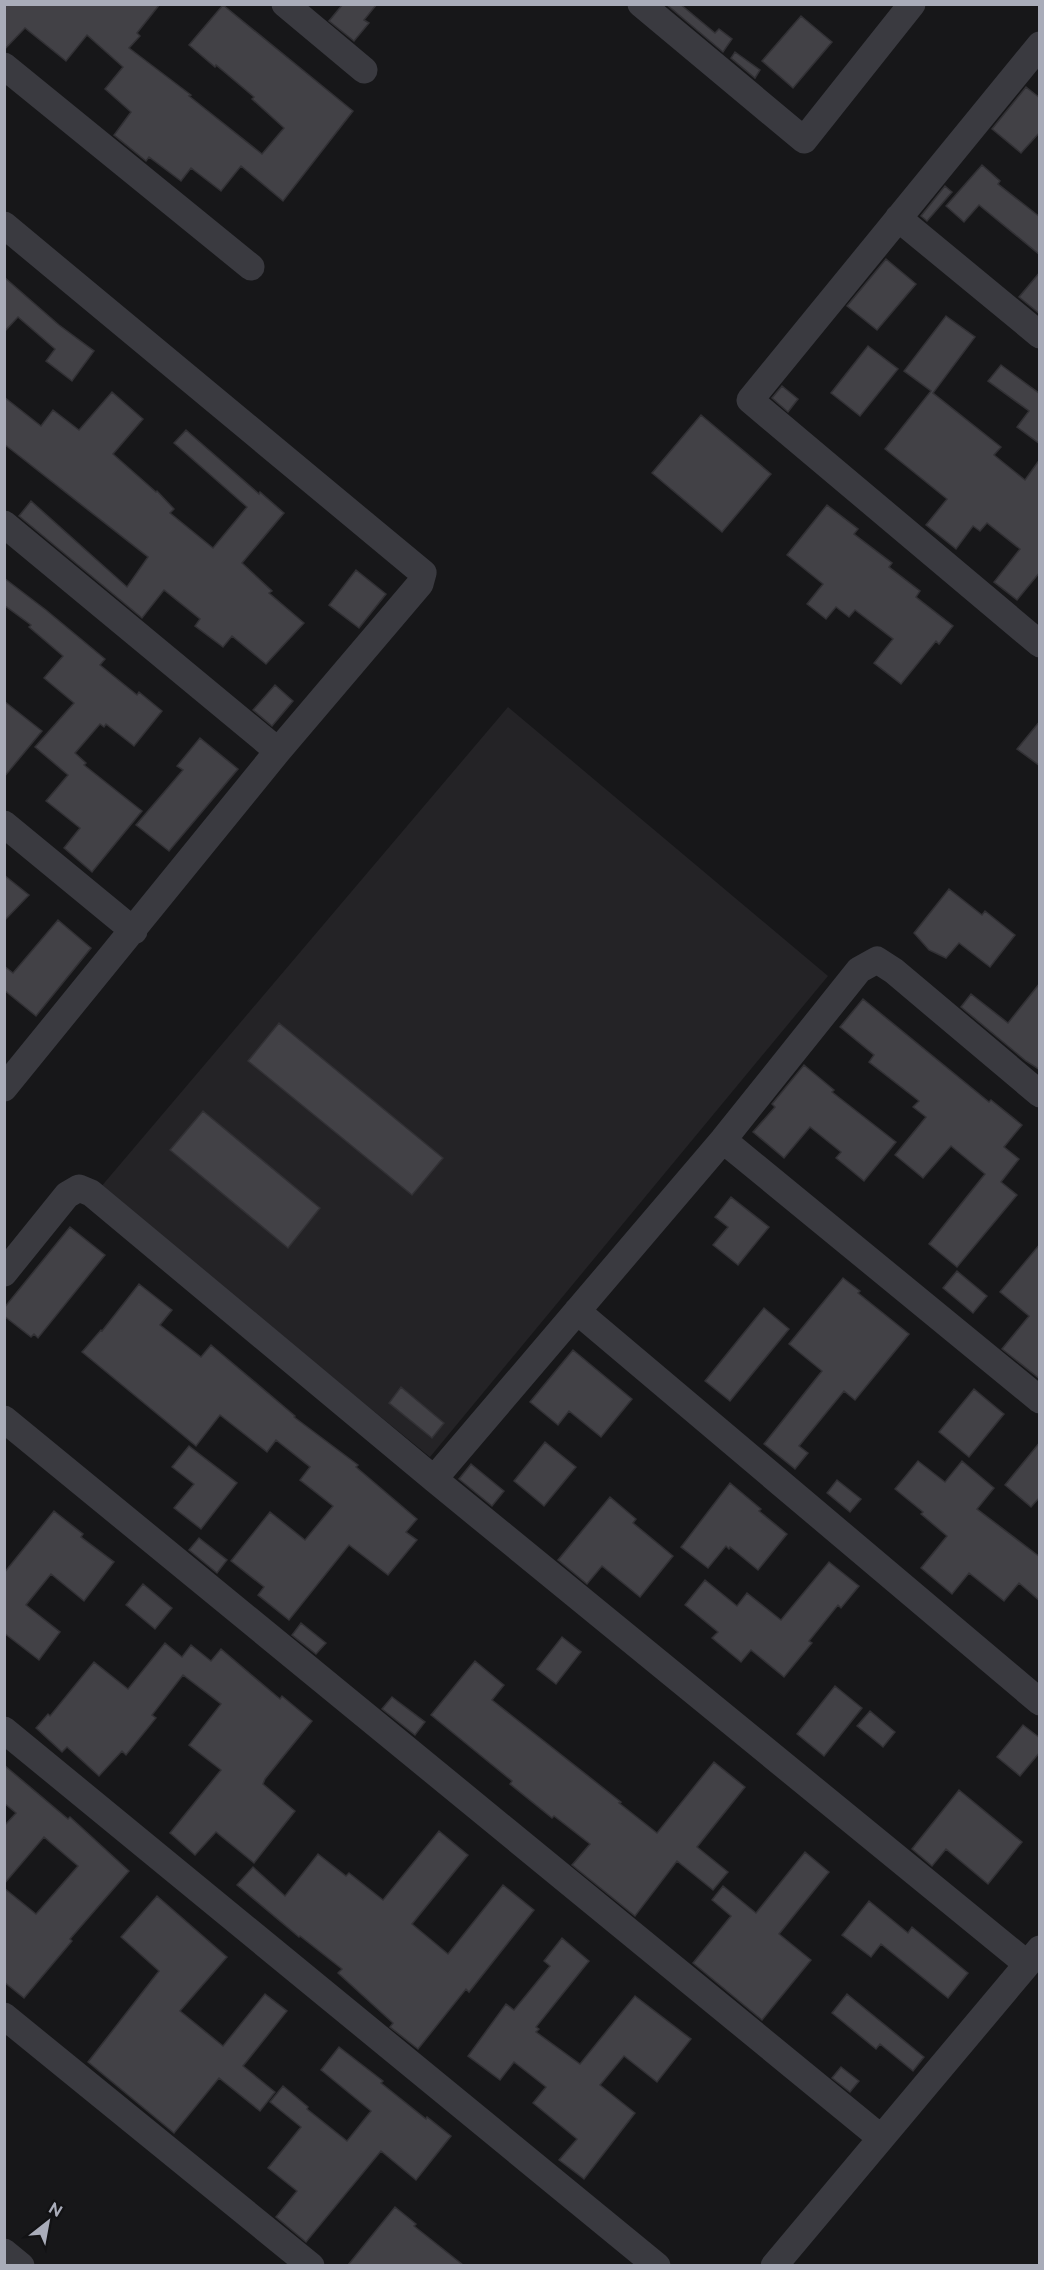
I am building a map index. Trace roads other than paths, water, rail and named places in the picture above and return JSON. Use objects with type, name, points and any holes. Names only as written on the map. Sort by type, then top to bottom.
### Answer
[{"type":"street","points":[[285,4],[364,70]]},
{"type":"street","points":[[641,4],[804,140],[912,4]]},
{"type":"street","points":[[1040,45],[750,400],[1040,644]]},
{"type":"street","points":[[4,66],[251,267]]},
{"type":"street","points":[[898,218],[1040,335]]},
{"type":"street","points":[[4,225],[423,573],[420,584],[278,752],[4,1088]]},
{"type":"street","points":[[4,524],[278,752]]},
{"type":"street","points":[[4,824],[134,931]]},
{"type":"street","points":[[434,1479],[723,1140],[859,970],[877,960],[894,971],[1040,1094]]},
{"type":"street","points":[[723,1140],[1040,1400]]},
{"type":"street","points":[[4,1273],[67,1195],[79,1188],[91,1193],[434,1479],[1033,1957],[774,2265]]},
{"type":"street","points":[[578,1311],[1040,1702]]},
{"type":"street","points":[[4,1419],[881,2138]]},
{"type":"street","points":[[4,1730],[657,2265]]},
{"type":"street","points":[[4,2016],[311,2265]]},
{"type":"street","points":[[4,2252],[21,2265]]}]
